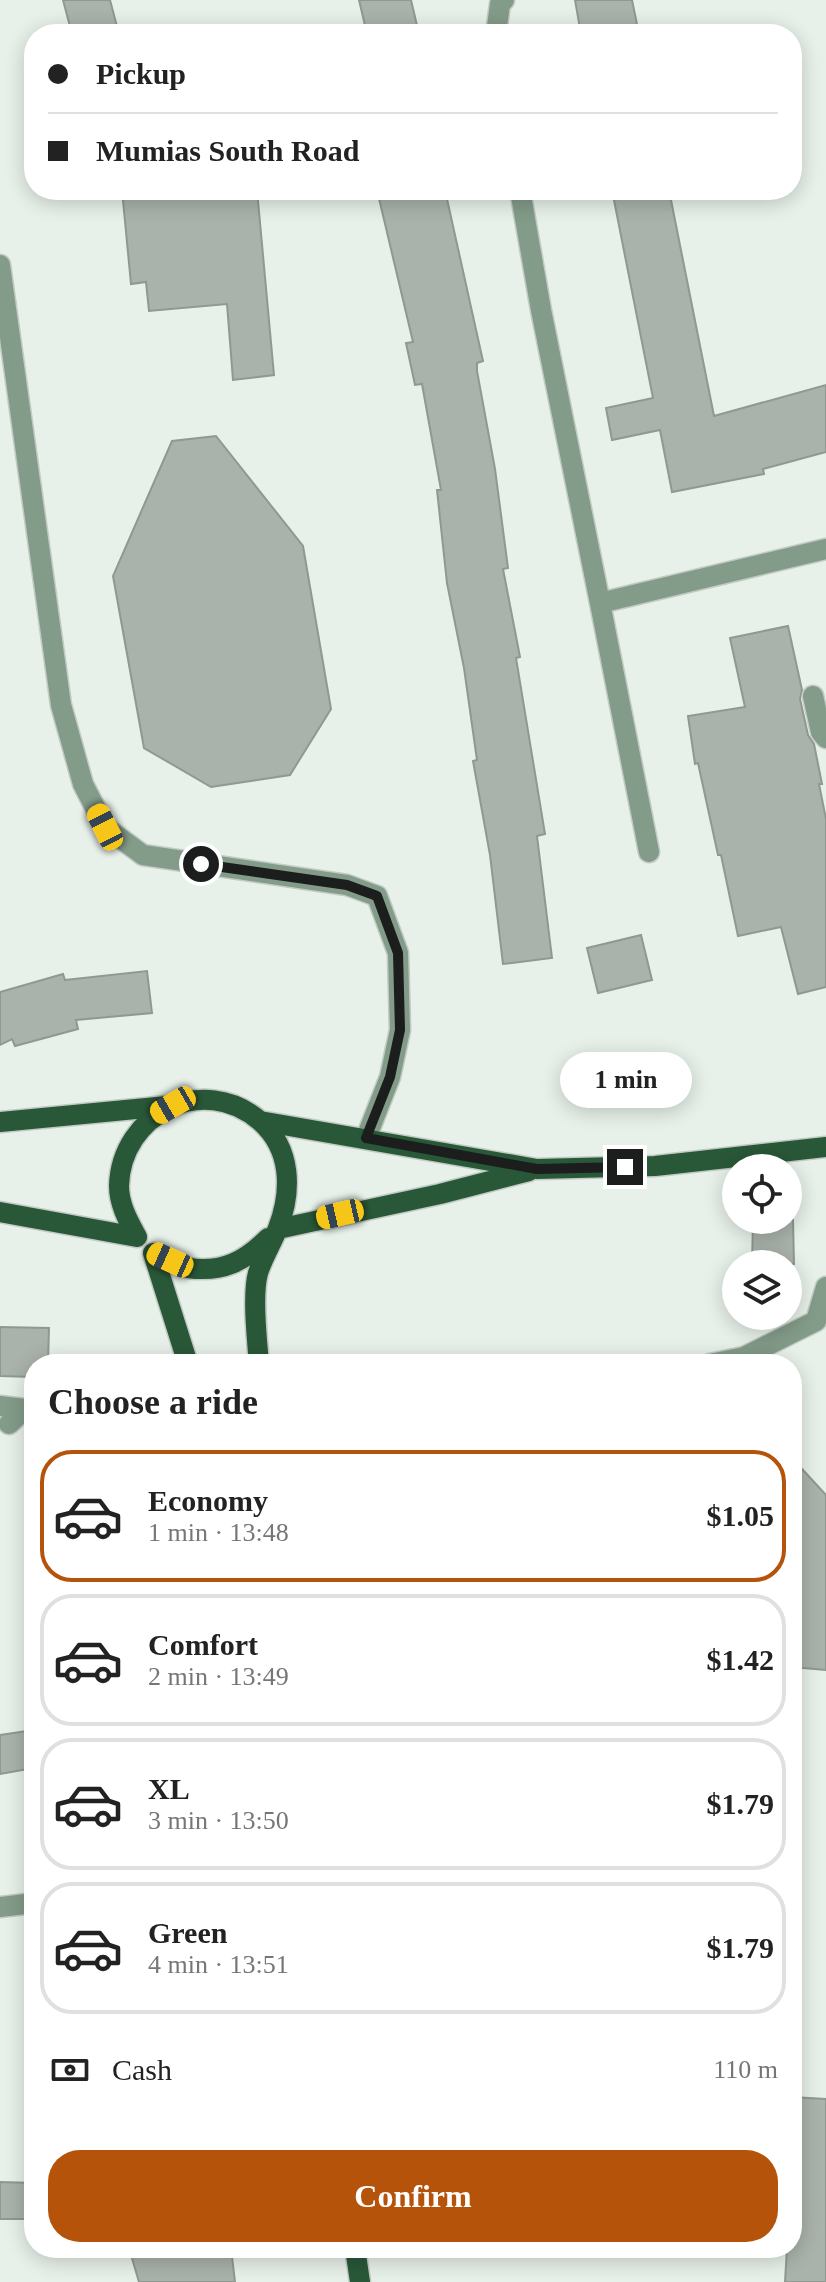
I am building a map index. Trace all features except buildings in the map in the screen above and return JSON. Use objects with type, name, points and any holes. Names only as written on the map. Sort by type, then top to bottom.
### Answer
[{"type":"main road","points":[[0,1122],[173,1105],[203,1099],[234,1105],[260,1121],[279,1144],[288,1172],[287,1201],[258,1275],[258,1354]]},
{"type":"main road","points":[[137,1237],[125,1214],[119,1189],[122,1162],[133,1138],[150,1118],[173,1105]]},
{"type":"main road","points":[[260,1121],[537,1169],[655,1166],[826,1147]]},
{"type":"main road","points":[[153,1253],[187,1268],[225,1267],[250,1256],[278,1229],[440,1194],[537,1169]]},
{"type":"main road","points":[[0,1212],[137,1237]]},
{"type":"main road","points":[[153,1253],[185,1354]]},
{"type":"main road","points":[[356,2258],[360,2282]]},
{"type":"street","points":[[497,24],[500,4],[504,0]]},
{"type":"street","points":[[522,200],[649,852]]},
{"type":"street","points":[[0,265],[61,705],[83,784],[105,827],[143,855],[347,885],[377,896],[398,953],[400,1030],[390,1077],[366,1138]]},
{"type":"street","points":[[600,603],[826,549]]},
{"type":"street","points":[[813,696],[821,732],[826,738]]},
{"type":"street","points":[[137,1237],[153,1253]]},
{"type":"street","points":[[750,1354],[816,1321],[826,1287]]},
{"type":"street","points":[[0,1907],[24,1904]]},
{"type":"route","points":[[201,864],[347,885],[377,896],[398,953],[400,1030],[390,1077],[366,1138],[537,1169],[625,1167]]}]
